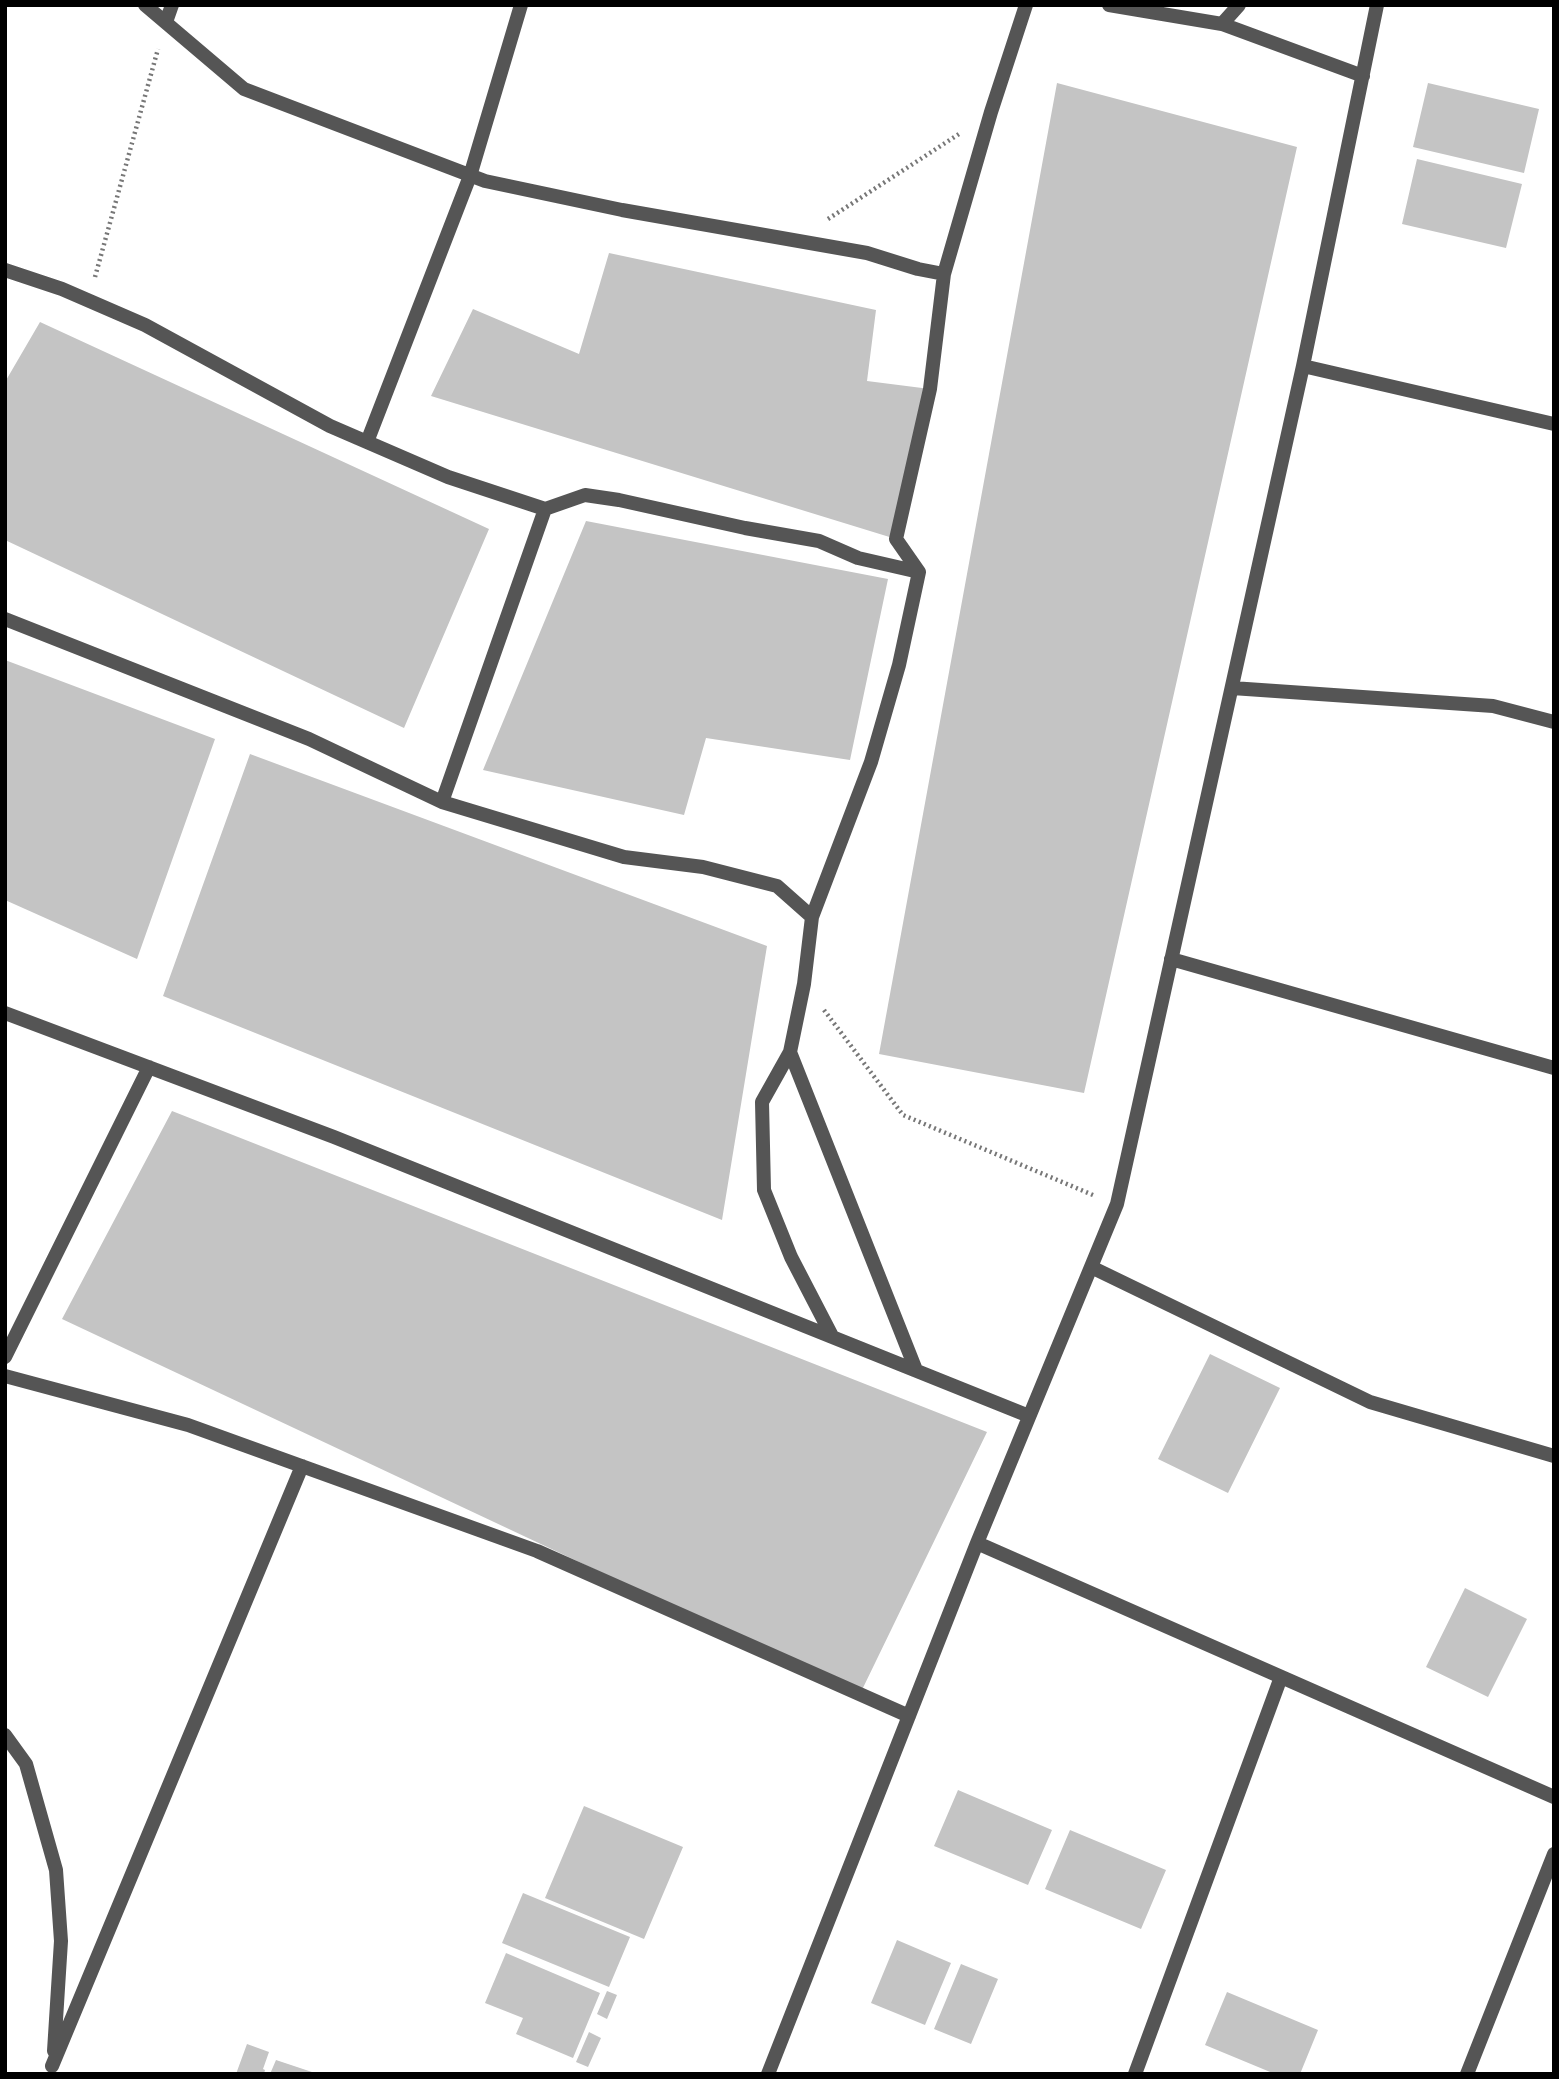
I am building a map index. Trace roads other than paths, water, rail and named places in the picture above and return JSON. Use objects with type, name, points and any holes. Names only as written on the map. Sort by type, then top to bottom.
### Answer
[{"type":"street","points":[[145,5],[244,89],[470,176],[622,210],[867,253],[944,274]]},
{"type":"street","points":[[166,22],[172,5]]},
{"type":"street","points":[[367,442],[470,176],[521,5]]},
{"type":"street","points":[[832,1336],[791,1257],[764,1190],[762,1102],[790,1052],[804,984],[812,917],[871,762],[899,665],[919,572],[896,539],[930,389],[944,274],[991,112],[1026,5]]},
{"type":"street","points":[[1109,5],[1222,24],[1363,76]]},
{"type":"street","points":[[1222,24],[1239,5]]},
{"type":"street","points":[[768,2074],[977,1543],[1117,1205],[1303,366],[1377,5]]},
{"type":"street","points":[[5,270],[89,300],[145,325],[330,426],[449,477],[545,509],[585,495],[619,500],[744,528],[819,541],[858,558],[919,572]]},
{"type":"street","points":[[1303,366],[1554,424]]},
{"type":"street","points":[[442,802],[545,509]]},
{"type":"street","points":[[5,619],[309,739],[442,802],[624,858],[703,867],[777,886],[812,917]]},
{"type":"street","points":[[1232,688],[1493,706],[1554,722]]},
{"type":"street","points":[[1171,959],[1554,1068]]},
{"type":"street","points":[[5,1013],[334,1137],[1029,1416]]},
{"type":"street","points":[[790,1052],[916,1370]]},
{"type":"street","points":[[5,1357],[149,1067]]},
{"type":"street","points":[[1091,1267],[1370,1402],[1554,1456]]},
{"type":"street","points":[[5,1376],[188,1425],[537,1551],[909,1716]]},
{"type":"street","points":[[52,2070],[302,1466]]},
{"type":"street","points":[[977,1543],[1554,1797]]},
{"type":"street","points":[[1135,2074],[1281,1677]]},
{"type":"street","points":[[5,1735],[26,1764],[56,1870],[61,1941],[52,2070]]},
{"type":"street","points":[[1467,2074],[1554,1854]]}]
